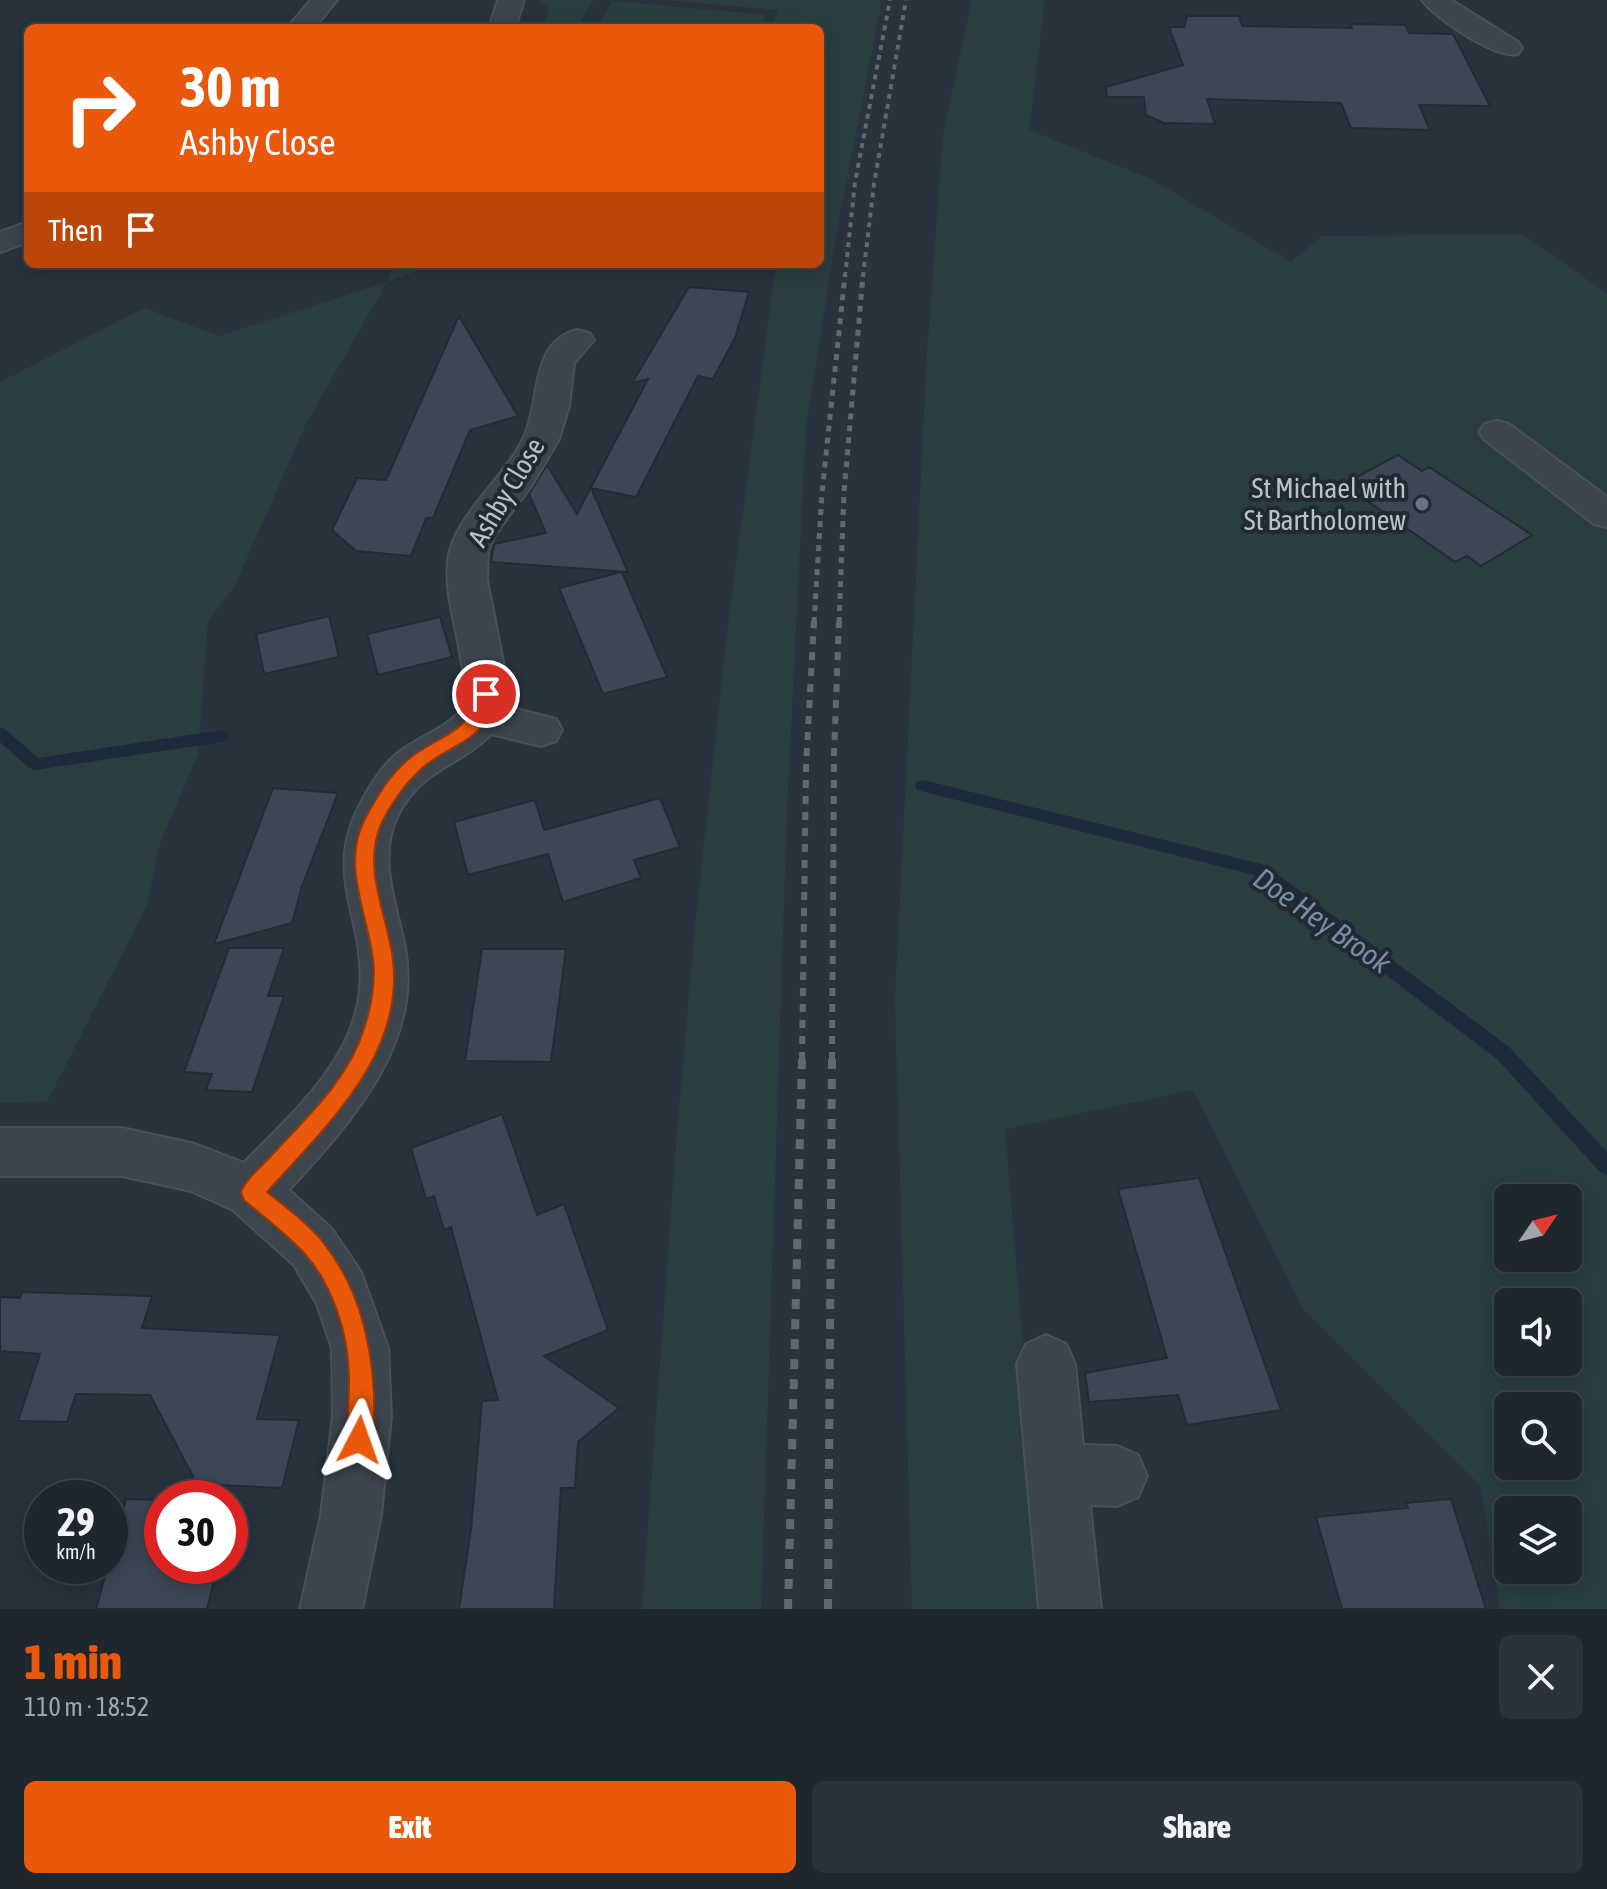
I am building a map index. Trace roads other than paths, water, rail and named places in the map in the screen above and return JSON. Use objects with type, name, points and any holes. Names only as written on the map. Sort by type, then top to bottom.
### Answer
[{"type":"street","points":[[303,24],[324,0]]},
{"type":"street","points":[[503,24],[511,0]]},
{"type":"street","points":[[1435,0],[1461,20],[1509,48]]},
{"type":"street","points":[[0,243],[24,233]]},
{"type":"street","name":"Ashby Close","points":[[482,716],[486,694],[467,584],[467,558],[478,531],[517,481],[541,440],[553,402],[552,353]]},
{"type":"street","points":[[1497,432],[1607,515]]},
{"type":"street","points":[[252,1192],[358,1070],[374,1030],[384,992],[382,954],[368,896],[363,857],[371,826],[389,792],[416,763],[463,733],[482,716],[541,730]]},
{"type":"street","points":[[0,1152],[122,1152],[195,1168],[252,1192],[313,1247],[341,1291],[360,1348],[362,1416],[351,1515],[331,1609]]},
{"type":"street","points":[[1046,1364],[1070,1609]]},
{"type":"street","points":[[1057,1474],[1117,1476]]},
{"type":"waterway","name":"Doe Hey Brook","points":[[0,733],[35,764],[222,736]]},
{"type":"waterway","name":"Doe Hey Brook","points":[[923,786],[1259,870],[1503,1053],[1607,1166]]},
{"type":"railway","points":[[845,277],[855,182],[890,0]]},
{"type":"railway","points":[[863,277],[874,184],[906,0]]},
{"type":"railway","points":[[814,623],[822,493],[845,275]]},
{"type":"railway","points":[[839,623],[844,493],[863,275]]},
{"type":"railway","points":[[802,1060],[806,766],[814,621]]},
{"type":"railway","points":[[832,1060],[834,754],[839,621]]},
{"type":"railway","points":[[788,1609],[802,1058]]},
{"type":"railway","points":[[828,1609],[832,1058]]},
{"type":"place","name":"St Michael with St Bartholomew","points":[[1422,504]]}]
